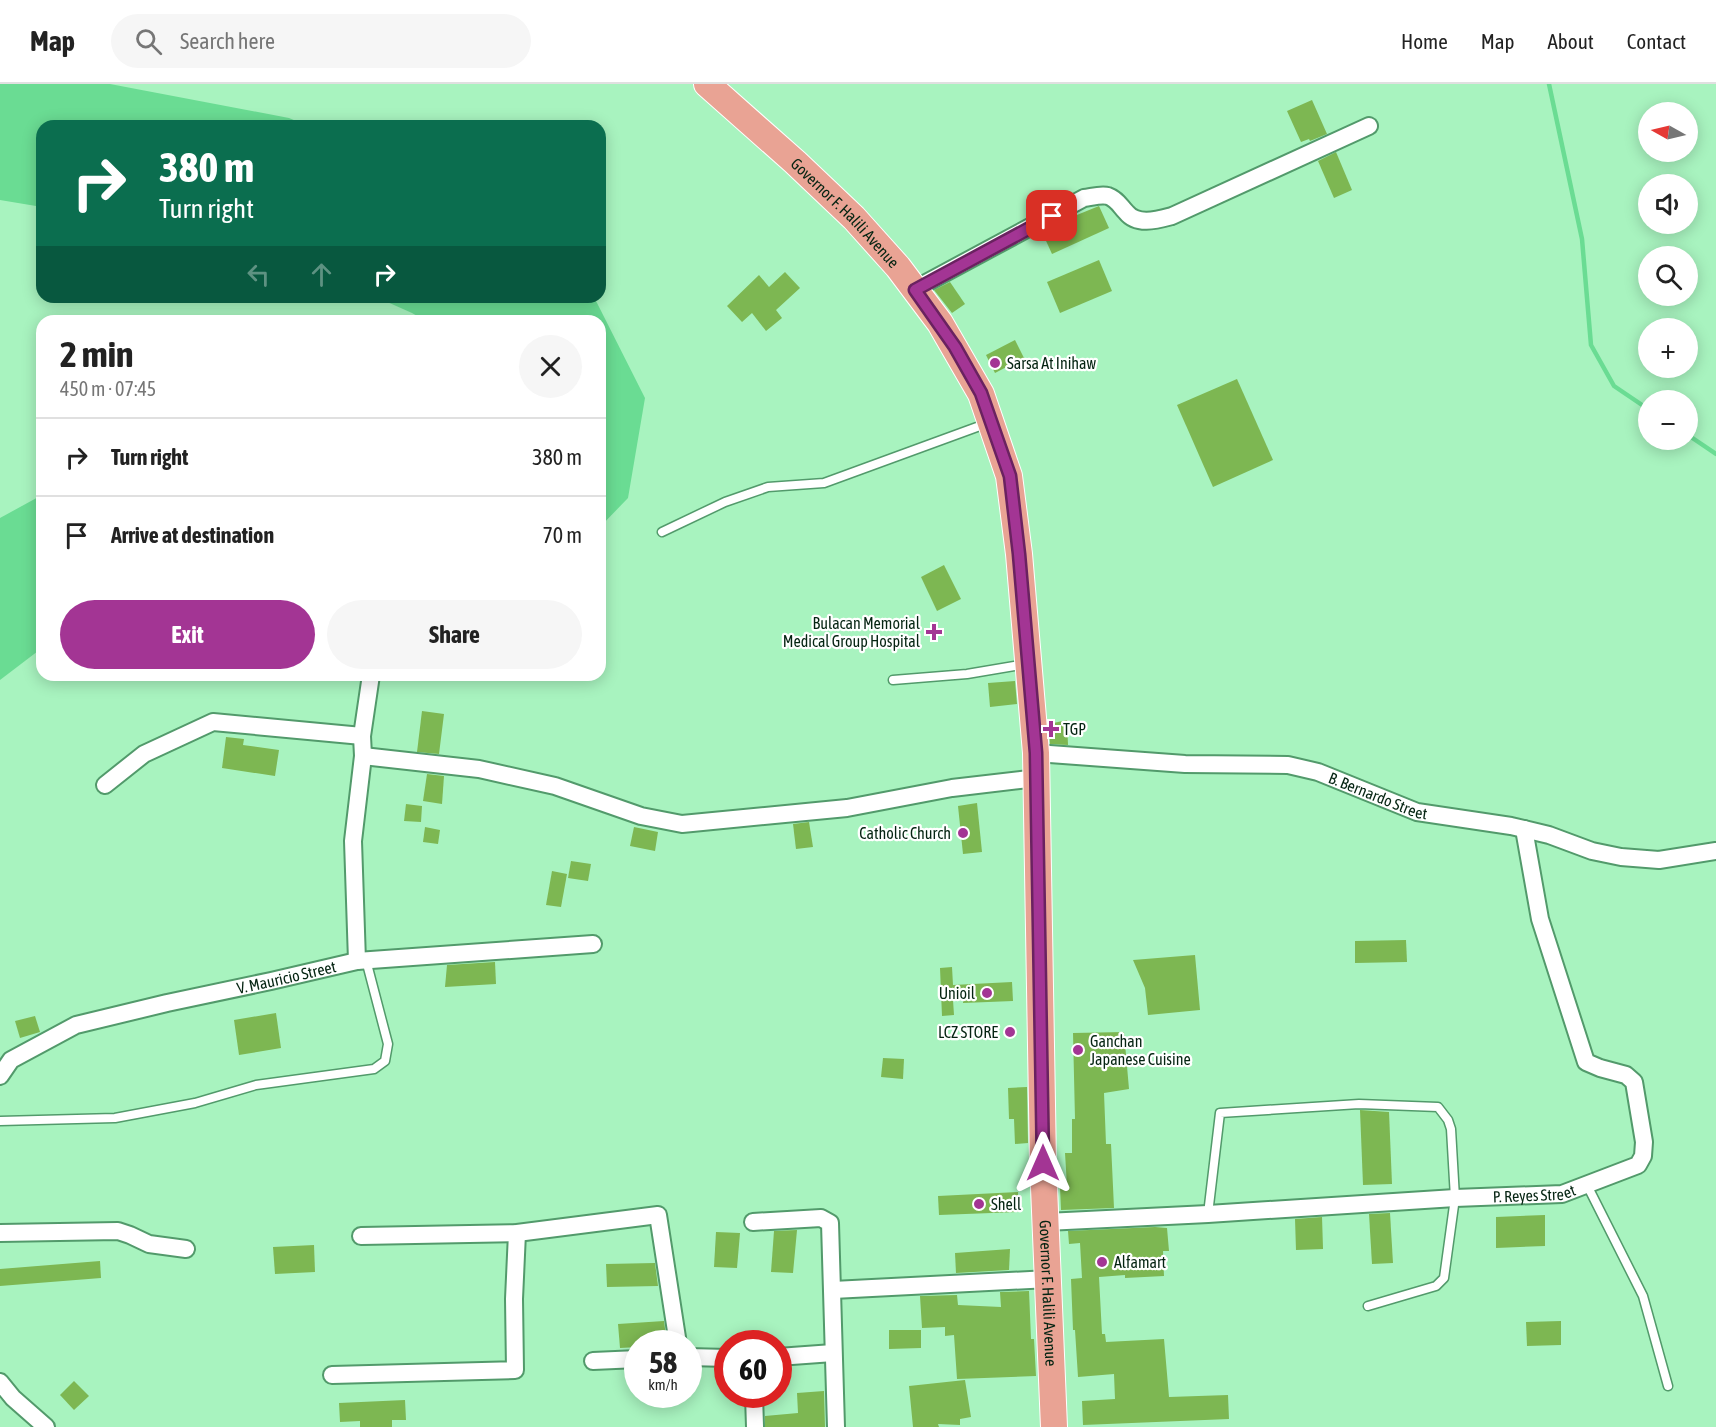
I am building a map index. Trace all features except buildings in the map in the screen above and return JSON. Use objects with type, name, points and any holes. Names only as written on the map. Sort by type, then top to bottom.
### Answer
[{"type":"main road","name":"Governor F. Halili Avenue","points":[[707,84],[854,218],[898,267],[955,347],[981,393],[1010,476],[1037,766],[1043,1163],[1054,1427]]},
{"type":"street","points":[[915,290],[1084,198],[1111,196],[1119,202],[1128,215],[1140,220],[1163,219],[1370,126]]},
{"type":"street","points":[[362,961],[353,841],[363,756],[362,736],[370,681]]},
{"type":"street","points":[[105,785],[144,754],[213,722],[362,736]]},
{"type":"street","name":"B. Bernardo Street","points":[[363,756],[479,768],[555,786],[641,816],[682,824],[848,808],[952,788],[1037,766],[1288,765],[1318,772],[1417,812],[1524,829],[1621,857],[1659,860],[1716,851]]},
{"type":"street","name":"P. Reyes Street","points":[[1046,1222],[1455,1198],[1562,1194],[1638,1165],[1643,1156],[1643,1132],[1634,1082],[1626,1075],[1586,1062],[1540,919],[1524,829]]},
{"type":"street","name":"V. Mauricio Street","points":[[0,1076],[11,1060],[76,1025],[167,1003],[362,961],[593,944]]},
{"type":"street","points":[[361,1236],[517,1233],[658,1215],[676,1330]]},
{"type":"street","points":[[753,1222],[821,1218],[830,1223],[836,1427]]},
{"type":"street","points":[[0,1233],[118,1231],[130,1234],[149,1244],[186,1249]]},
{"type":"street","points":[[332,1375],[515,1370],[514,1299],[517,1233]]},
{"type":"street","points":[[833,1290],[1048,1279]]},
{"type":"street","points":[[792,1356],[833,1353]]},
{"type":"street","points":[[593,1361],[624,1360]]},
{"type":"street","points":[[2,1388],[46,1427]]},
{"type":"street","points":[[754,1408],[755,1427]]},
{"type":"lane","points":[[662,532],[725,501],[768,487],[824,483],[991,422]]},
{"type":"lane","points":[[893,680],[967,674],[1029,663]]},
{"type":"lane","points":[[0,1122],[115,1118],[195,1102],[256,1085],[374,1069],[386,1061],[388,1044],[362,961]]},
{"type":"lane","points":[[1208,1214],[1220,1113],[1359,1104],[1438,1107],[1448,1120],[1451,1130],[1455,1198],[1444,1278],[1436,1286],[1368,1306]]},
{"type":"lane","points":[[1587,1185],[1643,1296],[1668,1386]]},
{"type":"shaded area","points":[[0,84],[110,84],[294,120],[36,120],[36,206],[0,200]]},
{"type":"shaded area","points":[[390,303],[597,303],[603,315],[416,315]]},
{"type":"shaded area","points":[[606,321],[645,398],[628,498],[606,521]]},
{"type":"shaded area","points":[[36,498],[36,653],[0,680],[0,518]]},
{"type":"waterway","points":[[1549,84],[1582,239],[1591,345],[1614,386],[1638,402]]},
{"type":"waterway","points":[[1698,442],[1716,454]]},
{"type":"place","name":"Sarsa At Inihaw","points":[[995,363]]},
{"type":"place","name":"Bulacan Memorial Medical Group Hospital","points":[[934,632]]},
{"type":"place","name":"TGP","points":[[1051,729]]},
{"type":"place","name":"Catholic Church","points":[[963,833]]},
{"type":"place","name":"Unioil","points":[[987,993]]},
{"type":"place","name":"LCZ STORE","points":[[1010,1032]]},
{"type":"place","name":"Ganchan Japanese Cuisine","points":[[1078,1050]]},
{"type":"place","name":"Shell","points":[[979,1204]]},
{"type":"place","name":"Alfamart","points":[[1102,1262]]},
{"type":"route","points":[[1043,1163],[1036,753],[1010,476],[981,393],[940,323],[915,290],[1052,216]]}]
